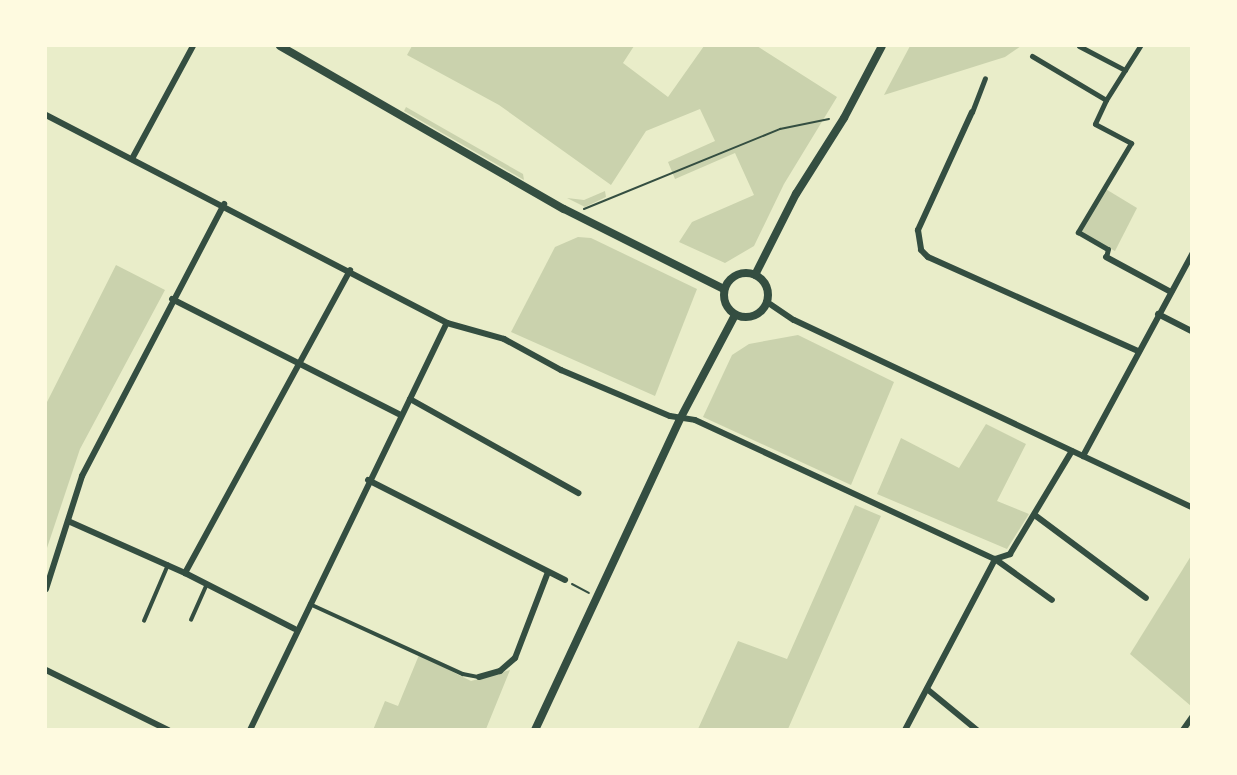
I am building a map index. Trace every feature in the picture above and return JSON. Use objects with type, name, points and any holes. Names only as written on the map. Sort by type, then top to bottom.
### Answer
[{"type":"street","points":[[133,157],[193,46]]},
{"type":"street","points":[[280,46],[564,209],[724,289]]},
{"type":"street","points":[[755,275],[796,194],[844,118],[882,46]]},
{"type":"street","points":[[1079,46],[1125,71]]},
{"type":"street","points":[[1140,46],[1106,100],[1095,124],[1130,143],[1079,232],[1108,249],[1106,257],[1171,292]]},
{"type":"street","points":[[1032,56],[1106,100]]},
{"type":"street","points":[[985,78],[918,230],[921,250],[928,257],[1138,351]]},
{"type":"street","points":[[46,115],[224,204],[447,323],[504,340],[561,370],[680,419],[695,420],[995,559],[1052,600]]},
{"type":"street","points":[[46,589],[82,476],[112,412],[224,204]]},
{"type":"street","points":[[1083,456],[1191,256]]},
{"type":"street","points":[[185,573],[297,362],[350,270]]},
{"type":"street","points":[[740,273],[755,275],[766,287],[767,302],[758,315],[735,315],[725,304],[724,289],[740,273]]},
{"type":"street","points":[[172,299],[401,415]]},
{"type":"street","points":[[767,302],[794,320],[1192,507]]},
{"type":"street","points":[[1158,314],[1192,331]]},
{"type":"street","points":[[535,730],[680,419],[735,315]]},
{"type":"street","points":[[250,730],[295,629],[447,323]]},
{"type":"street","points":[[411,399],[578,493]]},
{"type":"street","points":[[905,730],[995,559],[1010,554],[1036,516],[1072,451]]},
{"type":"street","points":[[368,480],[565,580]]},
{"type":"street","points":[[1036,516],[1146,598]]},
{"type":"street","points":[[68,521],[185,573],[295,629]]},
{"type":"street","points":[[479,677],[500,671],[516,658],[548,572]]},
{"type":"street","points":[[46,670],[168,730]]},
{"type":"street","points":[[927,689],[977,730]]},
{"type":"street","points":[[1183,730],[1192,717]]},
{"type":"lane","points":[[144,621],[168,565]]},
{"type":"lane","points":[[191,620],[207,584]]},
{"type":"lane","points":[[308,603],[463,674],[479,677]]},
{"type":"path","points":[[579,219],[585,208],[780,129],[830,119]]},
{"type":"path","points":[[565,580],[596,596]]},
{"type":"green space","points":[[412,46],[634,46],[623,63],[668,97],[704,46],[757,46],[837,97],[784,184],[754,246],[725,263],[679,242],[692,222],[754,195],[735,153],[675,179],[668,162],[715,141],[700,109],[646,131],[611,185],[499,105],[407,55]]},
{"type":"green space","points":[[910,46],[1021,46],[1005,57],[884,95]]},
{"type":"green space","points":[[406,107],[523,174],[524,180],[404,111]]},
{"type":"green space","points":[[1104,188],[1137,208],[1115,251],[1078,232]]},
{"type":"green space","points":[[605,191],[606,197],[585,207],[567,198],[584,200]]},
{"type":"green space","points":[[578,237],[591,238],[697,289],[655,396],[511,332],[555,247]]},
{"type":"green space","points":[[116,265],[165,290],[80,449],[46,551],[46,404]]},
{"type":"green space","points":[[798,335],[894,382],[851,485],[703,417],[732,355],[749,344]]},
{"type":"green space","points":[[986,424],[1026,444],[997,501],[1029,514],[1007,549],[877,494],[901,438],[959,468]]},
{"type":"green space","points":[[855,505],[881,516],[788,729],[698,729],[738,641],[787,659]]},
{"type":"green space","points":[[1191,556],[1191,706],[1130,654]]},
{"type":"green space","points":[[419,655],[471,681],[510,670],[486,729],[373,730],[385,701],[398,706]]}]
